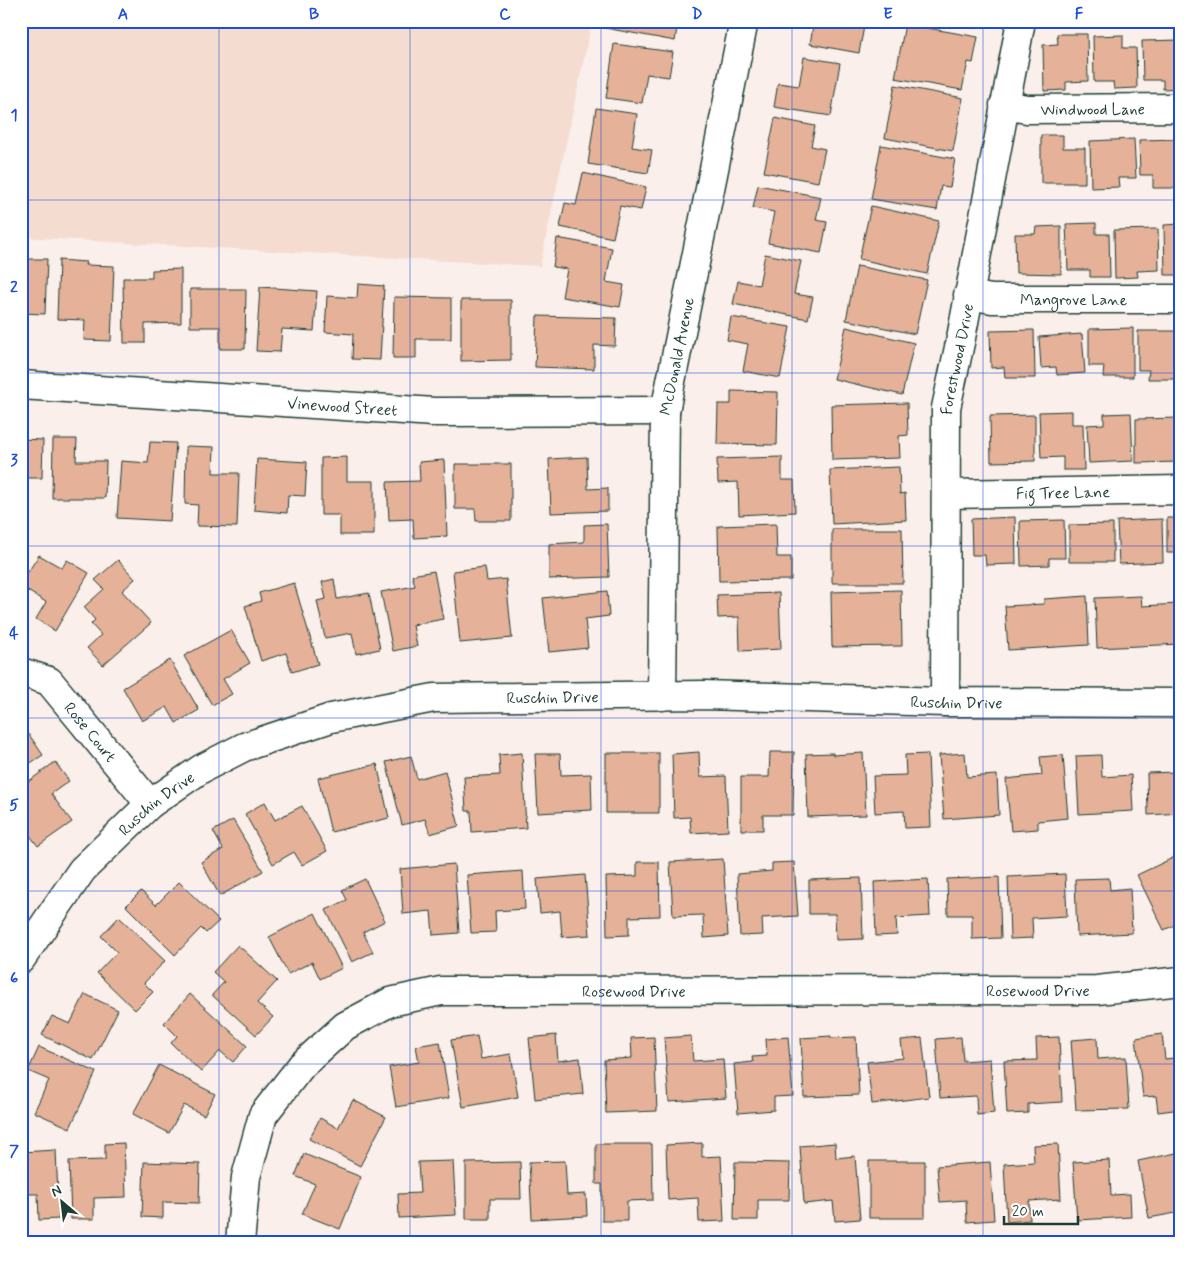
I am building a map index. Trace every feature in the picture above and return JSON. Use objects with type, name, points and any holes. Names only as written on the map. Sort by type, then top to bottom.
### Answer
[{"type":"street","name":"McDonald Avenue","points":[[662,696],[665,411],[744,21]]},
{"type":"street","name":"Forestwood Drive","points":[[945,702],[946,408],[1020,21]]},
{"type":"street","name":"Windwood Lane","points":[[1004,105],[1028,109],[1181,108]]},
{"type":"street","name":"Mangrove Lane","points":[[968,295],[992,299],[1181,299]]},
{"type":"street","name":"Vinewood Street","points":[[21,385],[434,412],[665,411]]},
{"type":"street","name":"Fig Tree Lane","points":[[947,494],[1181,490]]},
{"type":"street","name":"Rose Court","points":[[21,672],[49,682],[150,804]]},
{"type":"street","name":"Ruschin Drive","points":[[21,959],[82,870],[150,804],[201,769],[244,747],[290,730],[331,718],[434,698],[662,696],[945,702],[1181,703]]},
{"type":"street","name":"Rosewood Drive","points":[[240,1243],[246,1177],[263,1115],[302,1065],[345,1026],[390,1002],[441,991],[1097,990],[1181,981]]},
{"type":"shaded area","points":[[21,21],[592,21],[540,266],[21,237]]},
{"type":"building","points":[[601,21],[678,21],[675,41],[600,27]]},
{"type":"building","points":[[814,21],[865,21],[859,53],[810,44]]},
{"type":"building","points":[[929,21],[978,21],[977,28]]},
{"type":"building","points":[[905,24],[978,37],[973,63],[968,62],[962,90],[895,78]]},
{"type":"building","points":[[1057,34],[1087,34],[1088,81],[1066,82],[1066,90],[1044,91],[1043,45],[1058,44]]},
{"type":"building","points":[[1123,35],[1123,48],[1136,48],[1137,88],[1114,89],[1113,82],[1094,82],[1093,36]]},
{"type":"building","points":[[1181,40],[1181,88],[1163,89],[1163,80],[1143,80],[1142,41]]},
{"type":"building","points":[[614,44],[673,52],[669,77],[647,74],[642,103],[606,98]]},
{"type":"building","points":[[804,57],[840,63],[831,116],[774,107],[778,83],[799,86]]},
{"type":"building","points":[[895,85],[963,98],[953,151],[885,138]]},
{"type":"building","points":[[596,108],[637,114],[632,147],[652,150],[648,173],[588,164]]},
{"type":"building","points":[[775,118],[815,126],[811,146],[825,149],[818,182],[764,172]]},
{"type":"building","points":[[1041,135],[1063,135],[1063,148],[1085,148],[1085,183],[1041,183]]},
{"type":"building","points":[[1134,139],[1136,178],[1118,178],[1119,187],[1091,188],[1090,141]]},
{"type":"building","points":[[1181,139],[1181,188],[1153,188],[1153,175],[1140,175],[1139,140]]},
{"type":"building","points":[[881,145],[955,159],[950,187],[941,186],[937,210],[871,199]]},
{"type":"building","points":[[583,173],[646,187],[641,210],[620,206],[613,238],[560,227],[565,203],[576,205]]},
{"type":"building","points":[[758,185],[821,197],[816,220],[827,222],[821,253],[768,243],[774,212],[753,208]]},
{"type":"building","points":[[871,206],[939,221],[927,274],[859,259]]},
{"type":"building","points":[[1096,223],[1096,234],[1109,234],[1110,277],[1090,277],[1090,270],[1068,270],[1066,224]]},
{"type":"building","points":[[1181,224],[1181,275],[1165,275],[1164,225]]},
{"type":"building","points":[[1061,226],[1061,274],[1016,273],[1015,234],[1035,234],[1036,227]]},
{"type":"building","points":[[1158,229],[1159,270],[1137,271],[1138,277],[1115,278],[1114,230]]},
{"type":"building","points":[[557,238],[612,248],[606,282],[624,285],[620,307],[562,297],[567,269],[553,267]]},
{"type":"building","points":[[765,254],[801,261],[794,294],[813,297],[808,319],[733,304],[738,281],[759,285]]},
{"type":"building","points":[[21,259],[47,259],[45,314],[21,313]]},
{"type":"building","points":[[59,260],[86,262],[85,265],[114,266],[111,341],[84,340],[85,320],[57,319]]},
{"type":"building","points":[[857,266],[927,280],[915,334],[846,320]]},
{"type":"building","points":[[181,269],[181,323],[145,324],[145,343],[124,343],[123,278],[152,278],[152,270]]},
{"type":"building","points":[[358,284],[384,286],[380,360],[352,359],[353,334],[325,332],[327,296],[357,298]]},
{"type":"building","points":[[260,287],[317,291],[314,331],[282,329],[280,352],[256,351]]},
{"type":"building","points":[[190,289],[246,289],[245,349],[220,349],[220,327],[190,327]]},
{"type":"building","points":[[394,297],[451,298],[451,339],[416,339],[416,358],[393,358]]},
{"type":"building","points":[[461,300],[511,300],[511,360],[461,361]]},
{"type":"building","points":[[537,316],[616,318],[615,346],[594,345],[594,369],[535,367]]},
{"type":"building","points":[[731,317],[790,327],[780,378],[743,371],[748,344],[727,340]]},
{"type":"building","points":[[846,327],[914,343],[902,395],[834,379]]},
{"type":"building","points":[[1133,328],[1133,377],[1103,377],[1104,366],[1089,366],[1089,329]]},
{"type":"building","points":[[1034,330],[1035,378],[1005,378],[1004,367],[991,368],[990,331]]},
{"type":"building","points":[[1138,331],[1181,331],[1181,379],[1148,379],[1149,370],[1138,370]]},
{"type":"building","points":[[1082,334],[1085,373],[1057,375],[1056,367],[1041,368],[1039,337]]},
{"type":"building","points":[[731,391],[778,392],[777,445],[717,444],[718,404],[731,404]]},
{"type":"building","points":[[907,403],[908,435],[899,436],[900,458],[832,460],[831,405]]},
{"type":"building","points":[[1072,411],[1072,424],[1083,424],[1084,470],[1063,470],[1063,457],[1041,458],[1039,412]]},
{"type":"building","points":[[1131,413],[1133,461],[1089,463],[1087,425],[1104,424],[1104,414]]},
{"type":"building","points":[[1035,415],[1035,461],[991,462],[990,416]]},
{"type":"building","points":[[1180,418],[1181,462],[1136,463],[1136,419]]},
{"type":"building","points":[[21,439],[43,440],[42,478],[21,478]]},
{"type":"building","points":[[53,439],[77,439],[76,461],[106,461],[105,498],[52,498]]},
{"type":"building","points":[[150,442],[176,443],[170,521],[117,518],[121,461],[148,463]]},
{"type":"building","points":[[186,446],[214,447],[213,473],[239,473],[237,527],[197,526],[198,505],[185,504]]},
{"type":"building","points":[[347,457],[347,481],[374,481],[374,535],[340,535],[340,515],[321,515],[321,458]]},
{"type":"building","points":[[587,457],[588,489],[608,488],[608,511],[551,513],[549,459]]},
{"type":"building","points":[[782,457],[782,480],[794,480],[795,512],[739,515],[738,482],[718,483],[717,459]]},
{"type":"building","points":[[257,459],[307,462],[305,496],[288,495],[287,513],[254,510]]},
{"type":"building","points":[[444,460],[447,536],[414,538],[413,519],[389,520],[387,482],[420,481],[419,462]]},
{"type":"building","points":[[455,464],[511,464],[511,521],[476,521],[475,509],[455,509]]},
{"type":"building","points":[[899,467],[900,494],[905,493],[906,520],[832,524],[830,470]]},
{"type":"building","points":[[1015,517],[1016,564],[986,565],[985,555],[972,555],[971,519]]},
{"type":"building","points":[[1167,518],[1181,518],[1181,566],[1178,566],[1178,553],[1167,553]]},
{"type":"building","points":[[1162,519],[1163,562],[1119,564],[1117,521]]},
{"type":"building","points":[[1064,520],[1065,558],[1049,558],[1049,565],[1021,566],[1020,521]]},
{"type":"building","points":[[607,524],[609,577],[549,579],[549,544],[584,542],[584,525]]},
{"type":"building","points":[[776,524],[777,557],[791,557],[791,580],[719,581],[718,526]]},
{"type":"building","points":[[1113,524],[1113,562],[1069,562],[1069,525]]},
{"type":"building","points":[[832,529],[902,529],[903,583],[832,583]]},
{"type":"building","points":[[39,555],[62,568],[67,560],[89,573],[55,631],[36,619],[46,602],[21,587],[21,583]]},
{"type":"building","points":[[118,560],[135,579],[122,591],[151,623],[103,665],[87,648],[101,635],[91,624],[95,620],[84,607],[104,589],[95,580]]},
{"type":"building","points":[[485,567],[487,581],[506,579],[512,638],[460,643],[453,571]]},
{"type":"building","points":[[434,571],[443,619],[413,625],[417,646],[393,651],[381,592],[415,586],[412,575]]},
{"type":"building","points":[[334,579],[337,599],[369,593],[380,649],[356,654],[352,633],[325,638],[317,601],[326,599],[322,582]]},
{"type":"building","points":[[294,583],[318,664],[292,672],[286,653],[261,661],[245,606],[261,601],[259,593]]},
{"type":"building","points":[[901,590],[902,646],[832,647],[831,592]]},
{"type":"building","points":[[607,591],[609,616],[585,619],[588,648],[549,652],[543,598]]},
{"type":"building","points":[[779,593],[781,649],[740,651],[739,617],[718,618],[717,595]]},
{"type":"building","points":[[1087,596],[1089,645],[1008,650],[1005,606],[1044,604],[1044,599]]},
{"type":"building","points":[[1141,596],[1142,606],[1178,604],[1180,644],[1097,648],[1095,598]]},
{"type":"building","points":[[231,630],[250,663],[223,679],[232,694],[212,705],[184,656]]},
{"type":"building","points":[[170,660],[199,710],[176,723],[167,707],[142,721],[123,688]]},
{"type":"building","points":[[21,723],[43,755],[21,769]]},
{"type":"building","points":[[699,752],[700,777],[726,776],[728,831],[691,833],[690,817],[674,818],[672,754]]},
{"type":"building","points":[[770,752],[794,752],[793,815],[763,815],[763,830],[741,830],[741,777],[769,777]]},
{"type":"building","points":[[522,753],[526,828],[472,832],[471,811],[466,811],[464,777],[500,775],[499,755]]},
{"type":"building","points":[[606,753],[659,753],[659,813],[606,813]]},
{"type":"building","points":[[833,753],[833,755],[863,753],[866,815],[808,817],[806,754]]},
{"type":"building","points":[[965,753],[967,777],[997,775],[999,815],[944,819],[939,755]]},
{"type":"building","points":[[535,754],[560,754],[561,775],[591,774],[592,810],[538,813]]},
{"type":"building","points":[[928,754],[931,827],[905,828],[904,811],[875,813],[873,776],[906,775],[905,755]]},
{"type":"building","points":[[1063,755],[1068,818],[1038,821],[1038,829],[1011,831],[1006,779],[1042,775],[1040,757]]},
{"type":"building","points":[[1101,755],[1102,777],[1131,775],[1133,811],[1079,814],[1076,756]]},
{"type":"building","points":[[411,756],[417,779],[445,771],[459,826],[430,834],[425,819],[402,825],[386,762]]},
{"type":"building","points":[[1177,756],[1181,756],[1181,813],[1148,815],[1147,773],[1177,772]]},
{"type":"building","points":[[55,762],[69,781],[51,794],[72,822],[38,846],[21,824],[21,787]]},
{"type":"building","points":[[377,764],[389,818],[331,832],[318,778]]},
{"type":"building","points":[[265,802],[275,820],[302,806],[327,851],[302,865],[294,852],[273,864],[245,814]]},
{"type":"building","points":[[233,820],[263,871],[220,896],[201,862],[223,849],[213,831]]},
{"type":"building","points":[[1181,854],[1181,922],[1164,930],[1137,875]]},
{"type":"building","points":[[723,859],[728,936],[704,938],[703,915],[673,916],[670,862]]},
{"type":"building","points":[[637,862],[659,862],[660,916],[629,917],[629,935],[607,936],[606,877],[637,876]]},
{"type":"building","points":[[794,862],[798,916],[762,918],[763,935],[740,936],[737,874],[772,871],[772,863]]},
{"type":"building","points":[[454,864],[459,933],[433,935],[431,911],[403,914],[400,869]]},
{"type":"building","points":[[523,871],[525,909],[495,911],[496,932],[471,933],[467,875]]},
{"type":"building","points":[[1065,874],[1067,916],[1032,918],[1033,938],[1010,939],[1008,877]]},
{"type":"building","points":[[585,875],[590,935],[562,937],[560,911],[540,913],[537,879]]},
{"type":"building","points":[[999,877],[1001,938],[972,939],[972,915],[948,915],[947,879]]},
{"type":"building","points":[[861,878],[863,939],[836,940],[835,914],[809,914],[809,880]]},
{"type":"building","points":[[1109,878],[1110,890],[1130,888],[1132,933],[1077,936],[1075,879]]},
{"type":"building","points":[[365,879],[385,921],[363,932],[373,952],[352,962],[326,910],[347,900],[342,890]]},
{"type":"building","points":[[928,879],[930,916],[896,918],[897,935],[876,936],[874,882]]},
{"type":"building","points":[[179,882],[219,921],[206,933],[201,928],[175,955],[126,906],[141,891],[156,905]]},
{"type":"building","points":[[315,913],[342,968],[320,979],[312,962],[288,974],[269,937]]},
{"type":"building","points":[[119,917],[165,961],[144,983],[153,992],[135,1010],[97,973],[117,952],[101,936]]},
{"type":"building","points":[[238,945],[277,981],[257,1003],[273,1017],[256,1035],[212,995],[224,982],[213,972]]},
{"type":"building","points":[[85,994],[118,1010],[93,1060],[42,1035],[52,1016],[70,1024]]},
{"type":"building","points":[[190,994],[247,1046],[233,1062],[220,1051],[201,1072],[171,1043],[177,1036],[164,1023]]},
{"type":"building","points":[[1162,1034],[1165,1059],[1181,1057],[1181,1109],[1158,1112],[1156,1096],[1143,1097],[1136,1038]]},
{"type":"building","points":[[556,1035],[558,1061],[580,1058],[583,1094],[535,1099],[529,1038]]},
{"type":"building","points":[[477,1036],[481,1059],[511,1054],[518,1097],[463,1107],[451,1040]]},
{"type":"building","points":[[691,1036],[693,1061],[723,1059],[726,1098],[669,1102],[664,1038]]},
{"type":"building","points":[[831,1036],[831,1038],[856,1037],[859,1095],[804,1097],[801,1038]]},
{"type":"building","points":[[654,1037],[657,1111],[606,1113],[604,1060],[632,1058],[631,1038]]},
{"type":"building","points":[[788,1037],[793,1096],[774,1097],[774,1110],[738,1113],[734,1064],[753,1062],[752,1057],[767,1056],[766,1039]]},
{"type":"building","points":[[961,1037],[963,1061],[990,1059],[994,1113],[977,1115],[976,1096],[940,1098],[936,1039]]},
{"type":"building","points":[[1059,1037],[1062,1102],[1028,1104],[1028,1113],[1007,1114],[1004,1061],[1037,1060],[1036,1038]]},
{"type":"building","points":[[922,1038],[929,1097],[872,1104],[867,1062],[903,1058],[901,1040]]},
{"type":"building","points":[[1097,1038],[1098,1059],[1126,1057],[1129,1109],[1076,1110],[1071,1040]]},
{"type":"building","points":[[440,1042],[449,1098],[396,1107],[389,1067],[419,1062],[416,1046]]},
{"type":"building","points":[[39,1047],[96,1072],[70,1128],[34,1112],[49,1080],[28,1071]]},
{"type":"building","points":[[159,1065],[215,1094],[204,1115],[184,1105],[169,1133],[133,1114]]},
{"type":"building","points":[[353,1100],[386,1117],[360,1166],[309,1139],[320,1118],[338,1128]]},
{"type":"building","points":[[124,1143],[126,1197],[94,1198],[94,1219],[71,1219],[69,1161],[105,1160],[105,1144]]},
{"type":"building","points":[[702,1143],[702,1157],[721,1156],[724,1221],[699,1222],[698,1198],[668,1200],[666,1145]]},
{"type":"building","points":[[835,1143],[836,1158],[855,1156],[860,1219],[835,1221],[833,1201],[804,1204],[800,1146]]},
{"type":"building","points":[[596,1144],[652,1144],[653,1200],[627,1201],[627,1221],[602,1221],[602,1184],[596,1184]]},
{"type":"building","points":[[1058,1144],[1061,1199],[1029,1201],[1030,1220],[1007,1222],[1004,1164],[1034,1162],[1033,1145]]},
{"type":"building","points":[[56,1150],[59,1219],[39,1220],[38,1194],[21,1194],[21,1152]]},
{"type":"building","points":[[1181,1152],[1181,1212],[1149,1218],[1138,1161]]},
{"type":"building","points":[[304,1154],[361,1177],[340,1229],[302,1214],[315,1184],[295,1176]]},
{"type":"building","points":[[1109,1160],[1111,1195],[1130,1194],[1131,1217],[1077,1220],[1073,1162]]},
{"type":"building","points":[[453,1161],[456,1215],[399,1218],[398,1194],[420,1193],[418,1162]]},
{"type":"building","points":[[565,1161],[567,1195],[586,1194],[587,1216],[532,1219],[529,1162]]},
{"type":"building","points":[[869,1161],[925,1161],[925,1218],[869,1218]]},
{"type":"building","points":[[144,1162],[200,1164],[199,1203],[163,1202],[163,1218],[142,1217]]},
{"type":"building","points":[[520,1162],[521,1199],[490,1199],[490,1219],[466,1219],[466,1163]]},
{"type":"building","points":[[735,1162],[790,1163],[789,1200],[758,1200],[758,1220],[734,1220]]},
{"type":"building","points":[[990,1162],[994,1220],[967,1222],[966,1200],[940,1202],[937,1166]]}]
